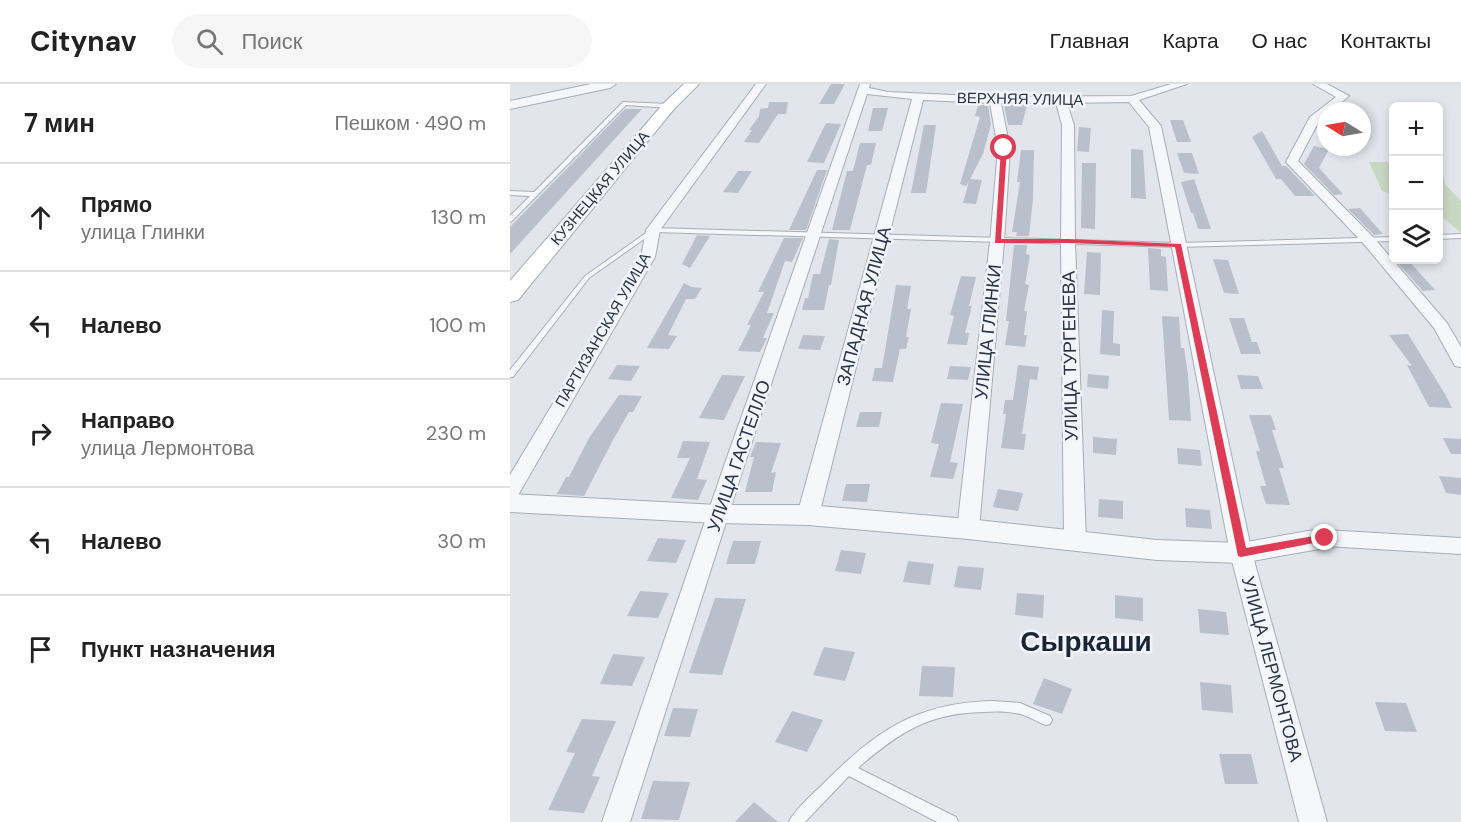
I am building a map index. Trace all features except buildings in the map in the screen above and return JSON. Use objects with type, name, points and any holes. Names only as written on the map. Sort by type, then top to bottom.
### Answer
[{"type":"main road","name":"КУЗНЕЦКАЯ УЛИЦА","points":[[510,295],[669,106],[692,84]]},
{"type":"street","points":[[510,105],[610,84]]},
{"type":"street","name":"ПАРТИЗАНСКАЯ УЛИЦА","points":[[510,492],[648,257],[653,230],[761,84]]},
{"type":"street","name":"ВЕРХНЯЯ УЛИЦА","points":[[864,87],[888,95],[918,97],[1061,100],[1132,99],[1182,84]]},
{"type":"street","points":[[1318,84],[1344,96],[1314,119],[1292,162],[1368,240],[1441,326],[1461,362]]},
{"type":"street","name":"УЛИЦА ГАСТЕЛЛО","points":[[616,822],[648,734],[718,514],[817,233],[864,87]]},
{"type":"street","name":"ЗАПАДНАЯ УЛИЦА","points":[[808,515],[918,97]]},
{"type":"street","name":"УЛИЦА ЛЕРМОНТОВА","points":[[1132,99],[1155,126],[1241,553],[1313,822]]},
{"type":"street","name":"УЛИЦА ГЛИНКИ","points":[[968,529],[998,242],[1004,148],[995,100]]},
{"type":"street","name":"УЛИЦА ТУРГЕНЕВА","points":[[1061,100],[1068,125],[1068,241],[1075,542]]},
{"type":"street","points":[[510,503],[718,514],[808,515],[968,529],[1157,550],[1241,553],[1325,538],[1461,546]]},
{"type":"lane","points":[[510,220],[625,103],[669,106]]},
{"type":"lane","points":[[510,193],[535,194]]},
{"type":"lane","points":[[510,375],[587,277],[653,230],[817,233],[998,242],[1068,241],[1178,245],[1389,239]]},
{"type":"lane","points":[[1443,237],[1461,236]]},
{"type":"lane","points":[[796,822],[821,794],[886,738],[915,721],[964,707],[1018,708],[1046,720]]},
{"type":"lane","points":[[849,770],[951,822]]},
{"type":"green space","points":[[1369,162],[1389,162],[1389,194],[1382,191]]},
{"type":"green space","points":[[1443,175],[1445,184],[1461,201],[1461,233],[1443,217]]},
{"type":"district","name":"Сыркаши","points":[[1086,641]]},
{"type":"route","points":[[1004,148],[998,242],[1068,241],[1178,245],[1241,553],[1325,538]]}]
